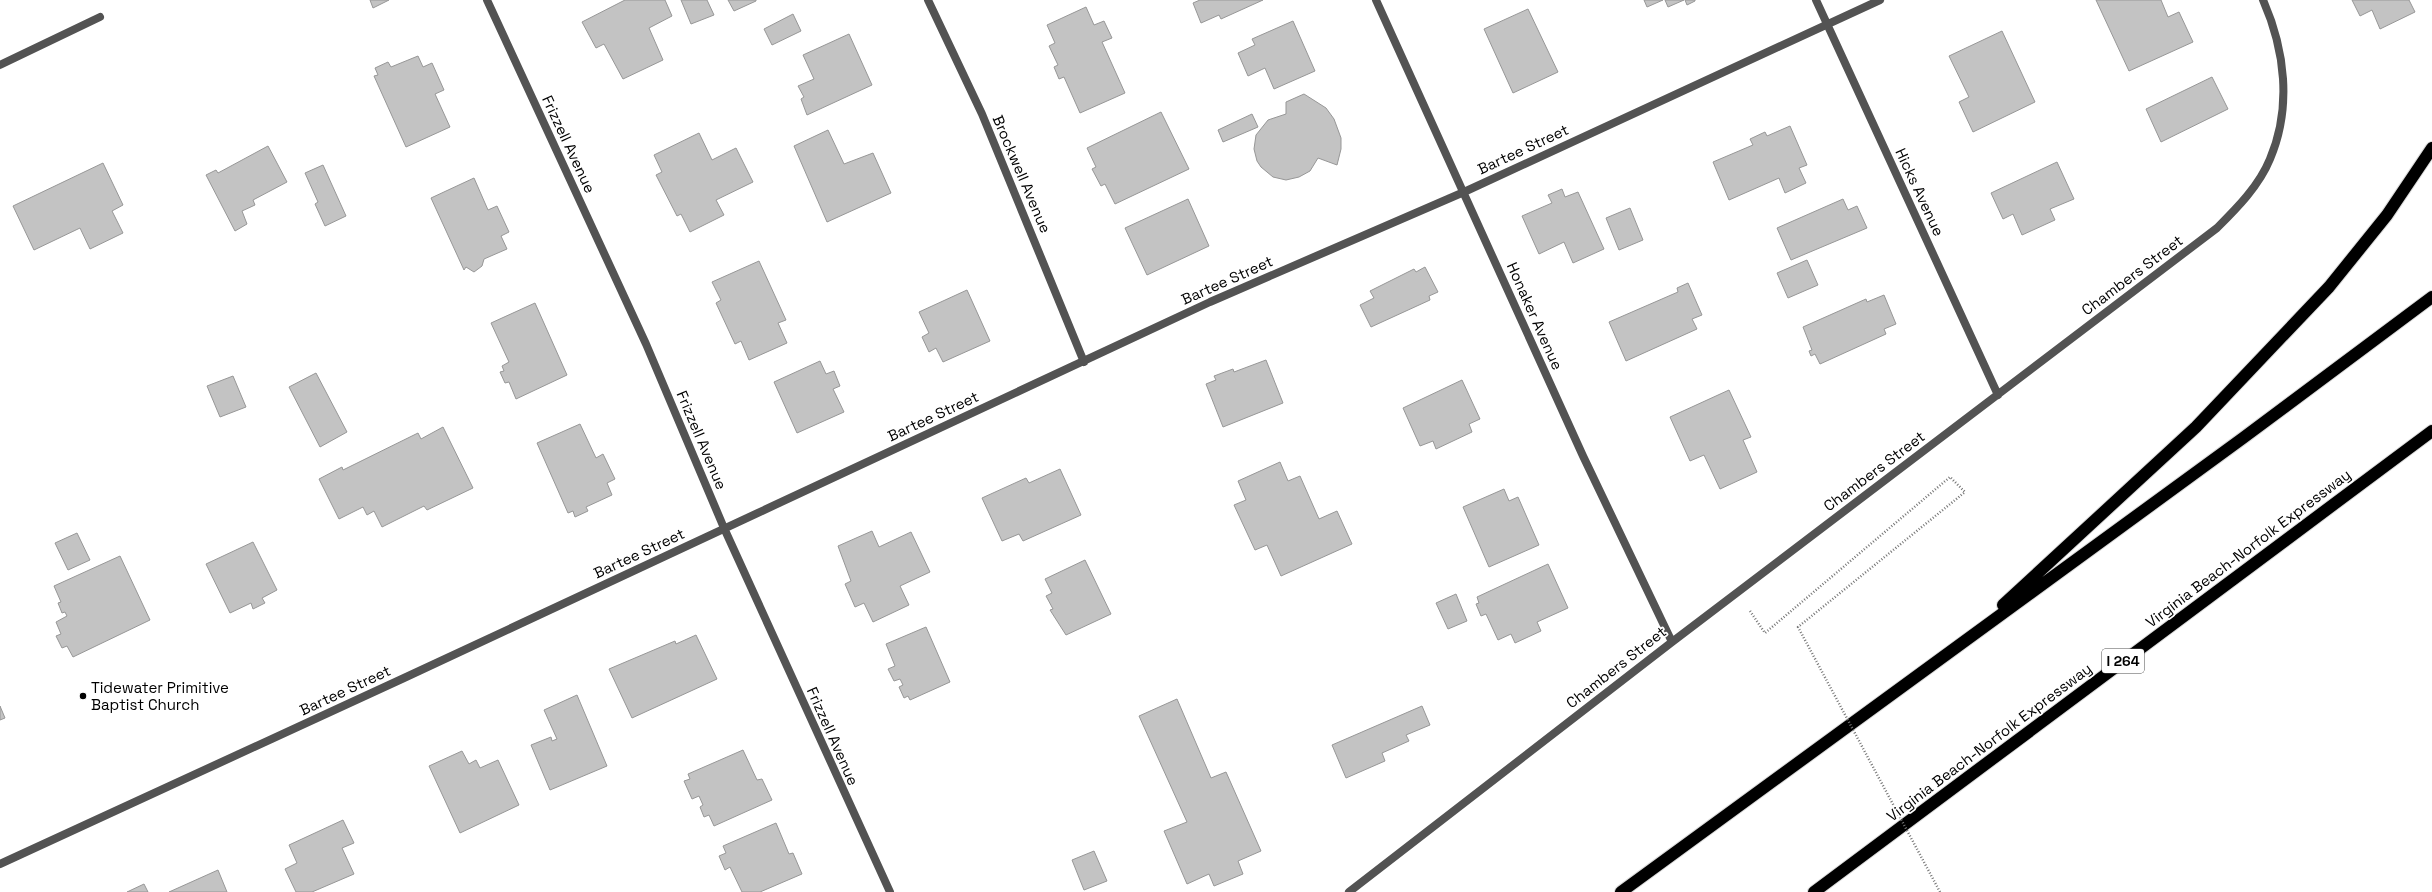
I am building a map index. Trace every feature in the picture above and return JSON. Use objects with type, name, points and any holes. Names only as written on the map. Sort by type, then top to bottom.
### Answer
[{"type":"highway","points":[[1961,643],[2196,427],[2329,287],[2387,215],[2432,148]]},
{"type":"highway","points":[[1621,892],[2243,438],[2432,297]]},
{"type":"highway","name":"Virginia Beach-Norfolk Expressway","points":[[1814,892],[2432,431]]},
{"type":"street","name":"Frizzell Avenue","points":[[487,0],[646,344],[724,528],[890,892]]},
{"type":"street","name":"Brockwell Avenue","points":[[928,0],[988,128],[1084,362]]},
{"type":"street","name":"Honaker Avenue","points":[[1376,0],[1583,456],[1672,642]]},
{"type":"street","name":"Hicks Avenue","points":[[1816,0],[1998,395]]},
{"type":"street","name":"Bartee Street","points":[[0,864],[404,678],[1210,302],[1464,192],[1880,0]]},
{"type":"street","name":"Chambers Street","points":[[1349,892],[1736,593],[2217,228],[2247,197],[2270,159],[2283,114],[2283,66],[2274,27],[2263,0]]},
{"type":"street","points":[[0,65],[100,17]]},
{"type":"path","points":[[1736,593],[1765,633],[1950,477],[1965,492],[1798,627],[1940,892]]},
{"type":"building","points":[[370,0],[389,0],[373,8]]},
{"type":"building","points":[[625,0],[665,0],[672,16],[649,28],[663,60],[623,79],[604,44],[596,48],[582,22]]},
{"type":"building","points":[[681,0],[707,0],[714,15],[691,24]]},
{"type":"building","points":[[728,0],[756,0],[756,1],[734,11]]},
{"type":"building","points":[[1200,0],[1263,0],[1221,19],[1219,15],[1201,23],[1193,3]]},
{"type":"building","points":[[1644,0],[1663,0],[1647,7]]},
{"type":"building","points":[[1665,0],[1684,0],[1668,7]]},
{"type":"building","points":[[1685,0],[1695,0],[1695,1],[1687,5]]},
{"type":"building","points":[[2096,0],[2161,0],[2168,17],[2179,12],[2193,42],[2129,71]]},
{"type":"building","points":[[2352,0],[2409,0],[2415,12],[2380,29],[2372,10],[2360,16]]},
{"type":"building","points":[[1086,7],[1094,25],[1104,21],[1112,38],[1102,42],[1125,93],[1080,113],[1064,77],[1059,79],[1054,67],[1058,65],[1049,46],[1055,43],[1047,25]]},
{"type":"building","points":[[1528,9],[1558,72],[1513,93],[1484,29]]},
{"type":"building","points":[[793,14],[801,31],[772,45],[764,29]]},
{"type":"building","points":[[1293,21],[1315,71],[1274,89],[1265,68],[1248,76],[1238,53],[1255,45],[1252,39]]},
{"type":"building","points":[[2002,31],[2035,102],[1973,132],[1959,102],[1969,97],[1949,56]]},
{"type":"building","points":[[849,34],[872,85],[807,115],[801,99],[804,97],[798,86],[814,79],[803,55]]},
{"type":"building","points":[[418,56],[423,67],[432,63],[444,90],[435,94],[450,127],[406,147],[374,76],[378,75],[375,68],[388,62],[391,67]]},
{"type":"building","points":[[2212,77],[2228,109],[2161,142],[2146,109]]},
{"type":"building","points":[[1304,94],[1326,108],[1334,119],[1341,138],[1341,149],[1337,165],[1318,158],[1310,171],[1299,177],[1286,180],[1273,177],[1261,167],[1257,161],[1254,149],[1256,135],[1268,120],[1286,114],[1286,102]]},
{"type":"building","points":[[1161,112],[1189,169],[1115,204],[1105,184],[1101,186],[1092,169],[1096,167],[1087,148]]},
{"type":"building","points":[[1252,114],[1258,127],[1223,142],[1218,130]]},
{"type":"building","points":[[1790,126],[1807,165],[1799,168],[1806,183],[1785,193],[1779,178],[1729,200],[1713,162],[1753,145],[1750,139],[1765,132],[1767,136]]},
{"type":"building","points":[[828,130],[844,164],[873,153],[891,193],[827,222],[794,146]]},
{"type":"building","points":[[699,133],[712,160],[736,148],[753,182],[716,200],[724,215],[690,232],[681,214],[677,216],[656,175],[662,172],[654,155]]},
{"type":"building","points":[[268,146],[287,182],[253,200],[255,205],[242,211],[247,224],[235,231],[206,175],[216,170],[218,173]]},
{"type":"building","points":[[2057,162],[2074,199],[2050,209],[2055,220],[2022,235],[2013,214],[2003,219],[1991,193]]},
{"type":"building","points":[[103,163],[123,205],[112,211],[123,233],[90,249],[80,228],[34,250],[13,206]]},
{"type":"building","points":[[323,165],[346,216],[325,226],[315,204],[318,202],[305,173]]},
{"type":"building","points":[[474,178],[488,210],[497,206],[509,232],[501,236],[507,249],[484,259],[482,266],[474,272],[466,267],[464,270],[431,198]]},
{"type":"building","points":[[1562,189],[1565,197],[1578,192],[1604,249],[1573,263],[1564,242],[1539,254],[1522,216],[1552,203],[1548,195]]},
{"type":"building","points":[[1188,199],[1209,246],[1147,275],[1125,228]]},
{"type":"building","points":[[1843,199],[1848,210],[1857,206],[1867,228],[1791,260],[1777,228]]},
{"type":"building","points":[[1630,208],[1643,240],[1619,250],[1606,218]]},
{"type":"building","points":[[1807,260],[1818,285],[1788,298],[1777,273]]},
{"type":"building","points":[[759,261],[786,320],[778,323],[787,343],[749,360],[741,341],[735,344],[716,303],[721,300],[712,282]]},
{"type":"building","points":[[1425,267],[1438,292],[1429,296],[1430,300],[1371,327],[1360,305],[1374,298],[1370,291],[1414,269],[1416,272]]},
{"type":"building","points":[[1688,283],[1702,315],[1692,319],[1697,329],[1626,361],[1609,322],[1678,292],[1677,288]]},
{"type":"building","points":[[967,290],[990,341],[943,362],[936,348],[929,352],[922,337],[929,333],[919,312]]},
{"type":"building","points":[[1884,295],[1896,324],[1884,329],[1886,334],[1820,364],[1815,354],[1811,356],[1809,351],[1812,350],[1803,327],[1866,299],[1867,302]]},
{"type":"building","points":[[535,303],[567,375],[516,399],[509,382],[505,383],[500,372],[504,371],[502,366],[509,362],[491,323]]},
{"type":"building","points":[[1266,360],[1283,403],[1223,427],[1206,384],[1216,380],[1214,376],[1233,369],[1234,372]]},
{"type":"building","points":[[820,361],[826,374],[834,371],[840,386],[833,389],[844,412],[797,433],[774,382]]},
{"type":"building","points":[[316,373],[347,432],[320,447],[289,387]]},
{"type":"building","points":[[233,376],[246,407],[220,417],[207,386]]},
{"type":"building","points":[[1462,380],[1480,419],[1469,424],[1472,432],[1436,449],[1433,441],[1420,446],[1403,408]]},
{"type":"building","points":[[1729,390],[1751,437],[1743,440],[1757,472],[1720,489],[1704,455],[1690,461],[1670,417]]},
{"type":"building","points":[[580,424],[596,458],[603,454],[615,479],[607,483],[612,495],[586,507],[588,511],[575,517],[573,511],[568,513],[537,443]]},
{"type":"building","points":[[443,427],[473,488],[427,510],[424,506],[382,527],[374,511],[367,515],[363,507],[339,519],[319,479],[342,467],[343,470],[418,433],[421,439]]},
{"type":"building","points":[[1280,462],[1288,481],[1300,476],[1319,519],[1337,511],[1352,544],[1281,576],[1267,545],[1255,550],[1234,505],[1246,500],[1238,481]]},
{"type":"building","points":[[1060,469],[1081,515],[1023,541],[1019,534],[1002,541],[982,498],[1026,478],[1029,483]]},
{"type":"building","points":[[1504,489],[1509,501],[1518,497],[1539,545],[1489,567],[1463,507]]},
{"type":"building","points":[[872,531],[879,547],[911,532],[930,572],[900,586],[909,605],[873,622],[864,603],[855,607],[845,584],[851,581],[838,546]]},
{"type":"building","points":[[77,533],[90,560],[68,570],[55,543]]},
{"type":"building","points":[[253,542],[277,590],[262,598],[265,603],[253,609],[251,603],[230,613],[206,564]]},
{"type":"building","points":[[120,556],[150,620],[73,657],[67,646],[62,648],[56,636],[61,634],[56,622],[67,616],[65,612],[62,613],[58,603],[61,602],[54,586]]},
{"type":"building","points":[[1085,560],[1111,614],[1066,635],[1050,610],[1053,609],[1046,596],[1052,593],[1045,579]]},
{"type":"building","points":[[1548,564],[1568,608],[1537,622],[1541,631],[1515,643],[1511,634],[1498,640],[1486,614],[1481,616],[1476,604],[1479,603],[1477,597]]},
{"type":"building","points":[[1456,594],[1467,621],[1448,629],[1436,603]]},
{"type":"building","points":[[926,627],[950,682],[910,700],[908,696],[904,698],[899,687],[903,685],[900,679],[894,681],[888,669],[895,666],[886,644]]},
{"type":"building","points":[[696,635],[717,679],[632,718],[609,669],[675,641],[676,644]]},
{"type":"building","points":[[577,695],[607,766],[550,790],[531,745],[551,737],[552,741],[557,739],[544,710]]},
{"type":"building","points":[[1177,699],[1211,778],[1226,772],[1261,851],[1238,861],[1243,874],[1214,886],[1209,874],[1187,884],[1164,831],[1187,822],[1139,716]]},
{"type":"building","points":[[0,706],[5,718],[0,720]]},
{"type":"building","points":[[1422,706],[1430,725],[1406,735],[1409,741],[1382,753],[1385,761],[1346,778],[1332,745]]},
{"type":"building","points":[[743,750],[757,780],[762,779],[772,800],[714,826],[709,815],[704,817],[700,807],[703,805],[699,796],[692,799],[684,781],[690,779],[688,774]]},
{"type":"building","points":[[462,751],[469,764],[476,760],[480,768],[498,760],[519,805],[460,833],[429,766]]},
{"type":"building","points":[[343,820],[354,843],[342,848],[354,874],[312,892],[296,892],[285,869],[297,863],[289,845]]},
{"type":"building","points":[[776,823],[789,854],[793,853],[802,874],[760,892],[742,892],[730,867],[725,870],[719,856],[726,853],[723,846]]},
{"type":"building","points":[[1094,851],[1107,881],[1084,890],[1072,860]]},
{"type":"building","points":[[218,870],[227,892],[169,892]]},
{"type":"building","points":[[144,884],[148,892],[127,892]]},
{"type":"place","name":"Tidewater Primitive Baptist Church","points":[[83,696]]}]
